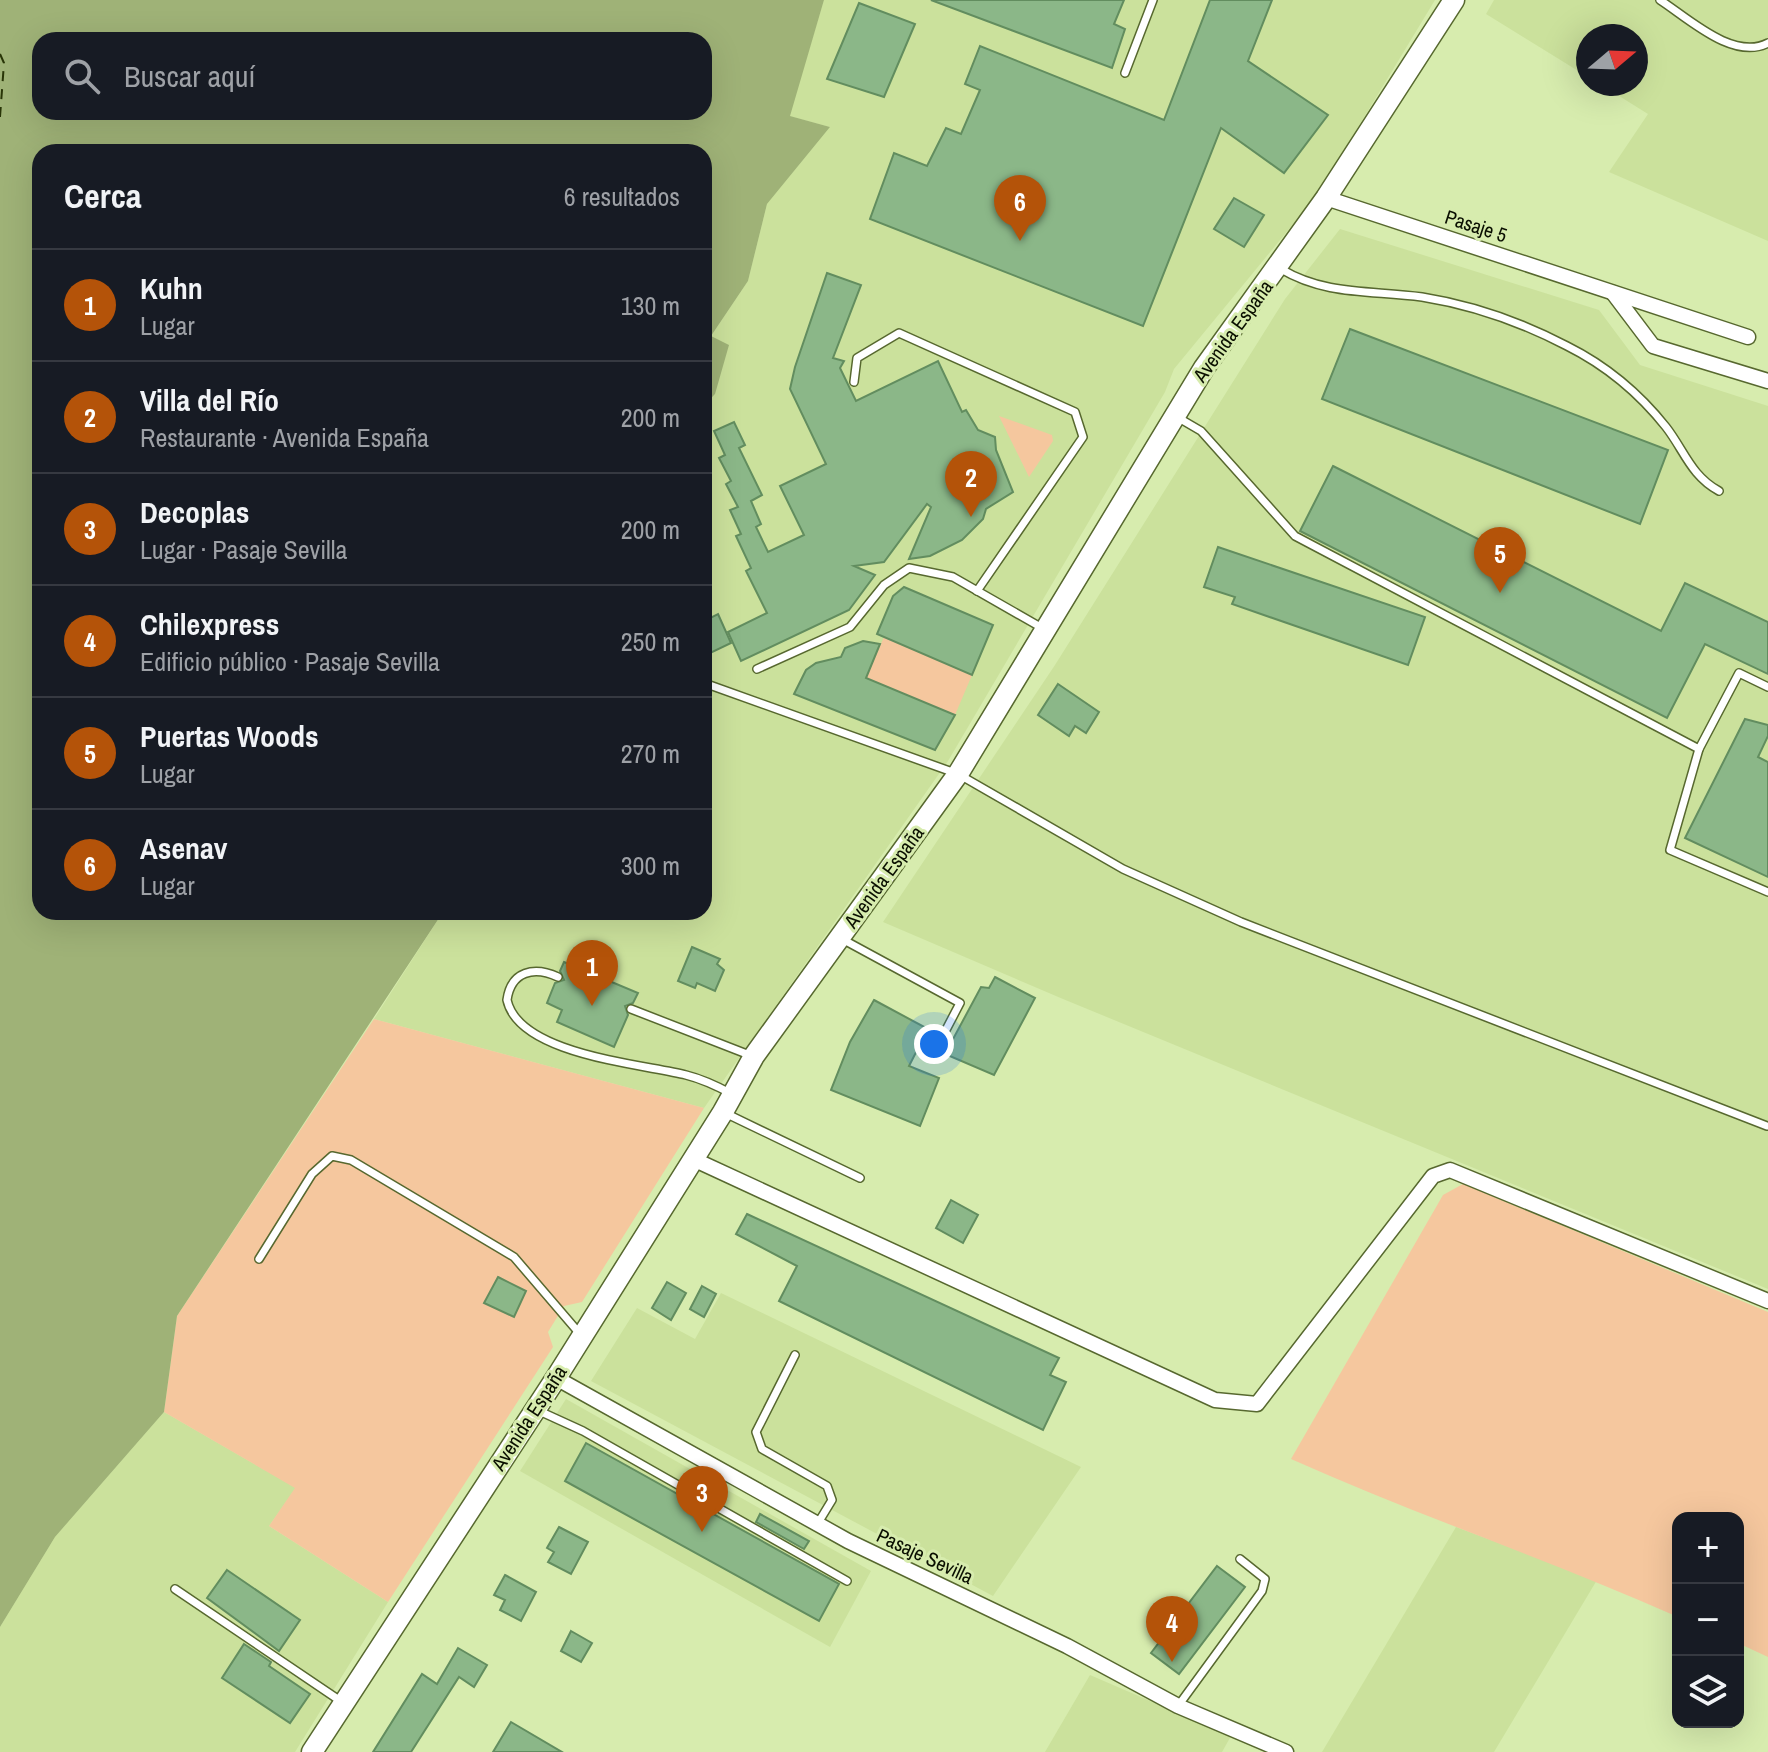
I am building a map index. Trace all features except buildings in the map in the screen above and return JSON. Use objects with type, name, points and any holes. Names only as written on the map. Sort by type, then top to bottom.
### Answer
[{"type":"main road","name":"Avenida España","points":[[312,1752],[556,1378],[728,1103],[754,1056],[958,774],[1204,368],[1326,198],[1454,0]]},
{"type":"street","name":"Pasaje 5","points":[[1326,198],[1748,337]]},
{"type":"street","points":[[1613,293],[1653,346],[1768,381]]},
{"type":"street","points":[[693,1159],[1215,1400],[1257,1404],[1433,1176],[1450,1170],[1768,1301]]},
{"type":"street","name":"Pasaje Sevilla","points":[[556,1378],[818,1524],[1067,1646],[1178,1706],[1286,1752]]},
{"type":"lane","points":[[1125,73],[1153,0]]},
{"type":"lane","points":[[1660,0],[1731,44],[1760,47],[1768,43]]},
{"type":"lane","points":[[1279,267],[1323,287],[1422,297],[1472,308],[1568,346],[1631,390],[1665,426],[1692,469],[1719,491]]},
{"type":"lane","points":[[854,382],[857,358],[899,333],[1075,412],[1083,437],[977,591]]},
{"type":"lane","points":[[1176,416],[1201,431],[1295,536],[1699,749]]},
{"type":"lane","points":[[757,669],[850,627],[884,585],[909,568],[953,577],[1046,630]]},
{"type":"lane","points":[[1768,687],[1739,673],[1699,749],[1670,850],[1768,892]]},
{"type":"lane","points":[[712,686],[958,774],[1123,869],[1241,922],[1767,1126]]},
{"type":"lane","points":[[840,938],[960,1003],[936,1049]]},
{"type":"lane","points":[[558,977],[536,970],[519,976],[512,983],[507,1000],[520,1024],[584,1054],[626,1066],[685,1075],[860,1178]]},
{"type":"lane","points":[[631,1009],[754,1056]]},
{"type":"lane","points":[[259,1259],[312,1174],[332,1156],[351,1160],[514,1257],[582,1336]]},
{"type":"lane","points":[[795,1355],[756,1432],[762,1449],[827,1486],[832,1500],[818,1524]]},
{"type":"lane","points":[[536,1409],[583,1431],[847,1581]]},
{"type":"lane","points":[[1178,1706],[1262,1591],[1265,1579],[1240,1559]]},
{"type":"lane","points":[[175,1589],[344,1703]]},
{"type":"shaded area","points":[[0,0],[824,0],[790,116],[830,127],[767,204],[748,281],[712,335],[712,144],[32,144],[32,920],[438,920],[177,1316],[164,1412],[55,1537],[0,1627]]},
{"type":"shaded area","points":[[824,0],[1435,0],[1317,195],[1174,369],[1165,392],[948,761],[704,1108],[374,1019],[438,920],[712,920],[712,397],[715,394],[712,335],[748,281],[767,204],[830,127],[789,116]]},
{"type":"shaded area","points":[[1494,0],[1768,0],[1768,241],[1609,172],[1648,114],[1619,96],[1648,96],[1648,24],[1576,24],[1576,70],[1486,14]]},
{"type":"shaded area","points":[[1340,229],[1599,310],[1640,365],[1768,406],[1768,1289],[883,922],[1055,665],[1285,299]]},
{"type":"shaded area","points":[[712,336],[729,345],[712,397]]},
{"type":"shaded area","points":[[999,416],[1052,435],[1053,441],[1029,477]]},
{"type":"shaded area","points":[[884,637],[972,675],[955,715],[866,678]]},
{"type":"shaded area","points":[[374,1019],[704,1108],[582,1302],[564,1306],[548,1332],[553,1347],[388,1602],[269,1526],[295,1488],[164,1412],[177,1316]]},
{"type":"shaded area","points":[[1463,1184],[1768,1312],[1768,1657],[1744,1646],[1744,1512],[1672,1512],[1672,1614],[1291,1459],[1443,1195]]},
{"type":"shaded area","points":[[721,1293],[1081,1467],[993,1596],[591,1381],[637,1308],[695,1339]]},
{"type":"shaded area","points":[[566,1399],[871,1571],[830,1647],[520,1471]]},
{"type":"shaded area","points":[[164,1412],[296,1488],[269,1526],[388,1602],[295,1752],[0,1752],[0,1627],[55,1537]]},
{"type":"shaded area","points":[[1456,1527],[1597,1580],[1494,1752],[1322,1752]]},
{"type":"shaded area","points":[[1090,1675],[1231,1736],[1222,1752],[1045,1752]]},
{"type":"ferry route","points":[[0,54],[4,63],[0,117]]},
{"type":"place","name":"Asenav","points":[[1020,241]]},
{"type":"place","name":"Villa del Río","points":[[971,517]]},
{"type":"place","name":"Puertas Woods","points":[[1500,593]]},
{"type":"place","name":"Kuhn","points":[[592,1006]]},
{"type":"place","name":"Decoplas","points":[[702,1532]]},
{"type":"place","name":"Chilexpress","points":[[1172,1662]]}]
